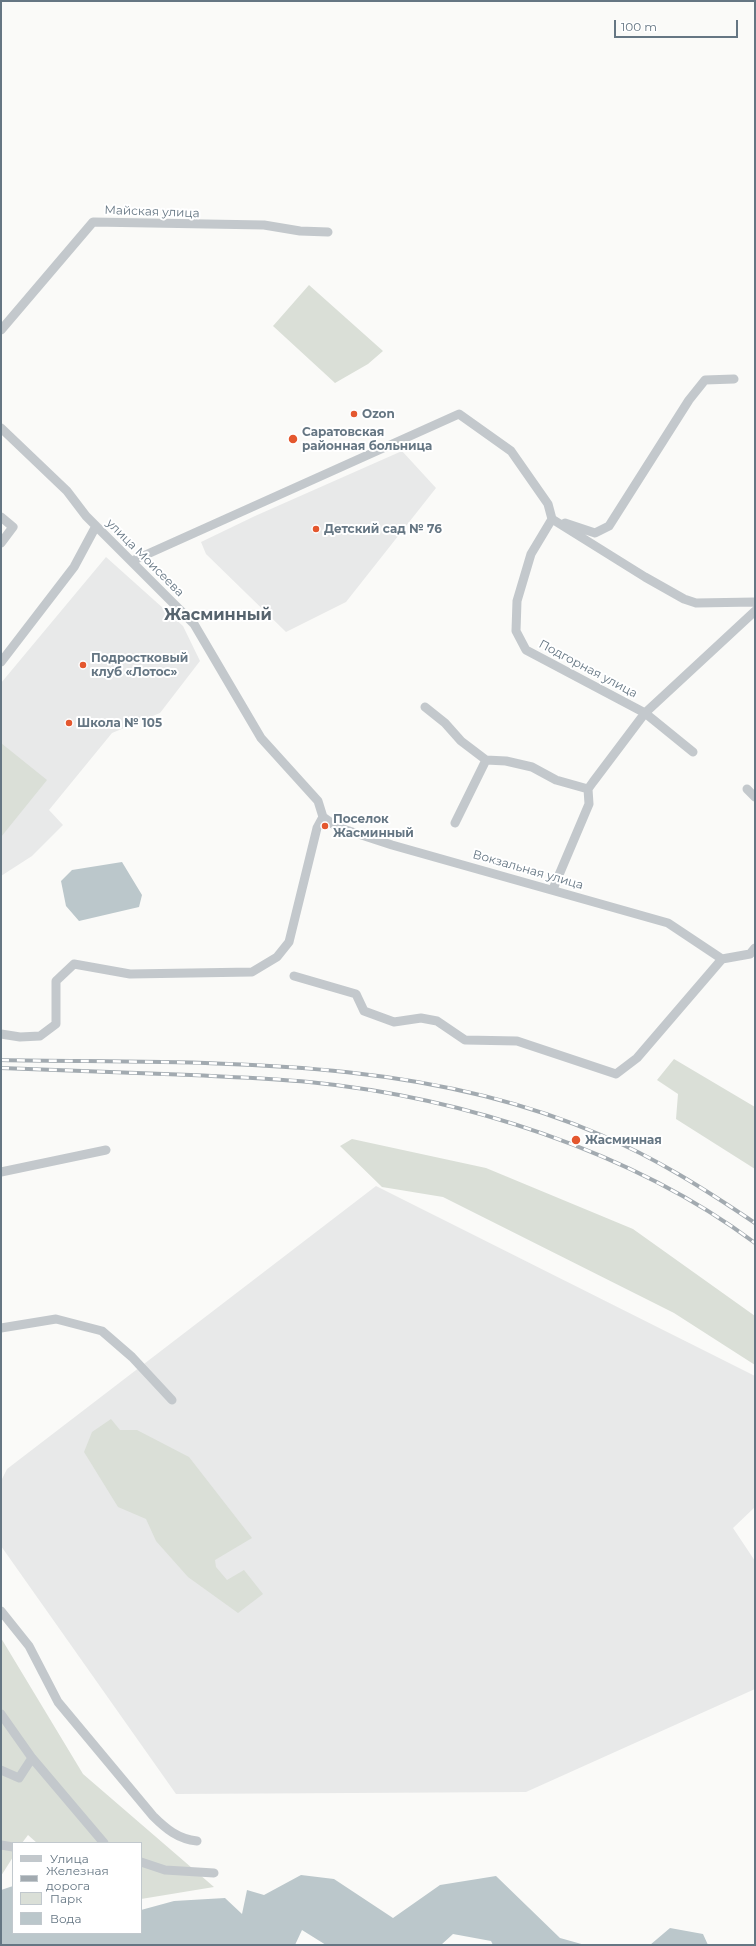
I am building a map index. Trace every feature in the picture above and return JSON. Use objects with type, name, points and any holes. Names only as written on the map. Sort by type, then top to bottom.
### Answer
[{"type":"street","name":"Майская улица","points":[[1,330],[93,222],[264,225],[300,231],[328,232]]},
{"type":"street","points":[[552,519],[595,533],[610,526],[689,400],[705,380],[734,379]]},
{"type":"street","points":[[132,561],[459,414],[511,451],[548,504],[552,519],[645,577],[684,599],[696,603],[755,602]]},
{"type":"street","name":"улица Моисеева","points":[[1,428],[67,491],[86,516],[194,624],[260,738],[318,801],[323,817]]},
{"type":"street","points":[[1,517],[13,527],[1,543]]},
{"type":"street","name":"Подгорная улица","points":[[552,519],[531,554],[517,601],[516,631],[526,650],[645,713],[693,752]]},
{"type":"street","points":[[1,662],[74,567],[96,526]]},
{"type":"street","points":[[553,889],[589,804],[588,789],[629,731],[645,713],[755,611]]},
{"type":"street","points":[[425,707],[445,723],[461,741],[486,760],[532,767],[556,780],[588,789]]},
{"type":"street","points":[[455,823],[486,760]]},
{"type":"street","points":[[747,789],[755,797]]},
{"type":"street","points":[[1,1034],[20,1037],[40,1036],[56,1024],[56,981],[74,964],[130,974],[252,972],[277,957],[289,942],[317,828],[323,817]]},
{"type":"street","name":"Вокзальная улица","points":[[323,817],[337,827],[392,845],[668,922],[722,959]]},
{"type":"street","points":[[294,976],[356,994],[364,1011],[394,1022],[421,1018],[437,1021],[465,1040],[517,1041],[616,1074],[637,1058],[722,959],[753,953]]},
{"type":"street","points":[[1,1172],[106,1150]]},
{"type":"street","points":[[1,1328],[56,1319],[102,1331],[132,1357],[172,1400]]},
{"type":"street","points":[[1,1611],[29,1646],[58,1702],[153,1816],[170,1832],[188,1840],[197,1840]]},
{"type":"street","points":[[1,1714],[32,1758],[103,1842]]},
{"type":"street","points":[[1,1770],[19,1778],[32,1758]]},
{"type":"street","points":[[1,1845],[12,1847]]},
{"type":"street","points":[[142,1862],[165,1870],[214,1873]]},
{"type":"shaded area","name":"Детский сад № 76","points":[[402,451],[436,488],[346,602],[286,632],[206,554],[201,542],[255,516]]},
{"type":"shaded area","name":"Школа № 105","points":[[106,557],[183,626],[200,661],[160,713],[112,733],[49,810],[63,825],[32,856],[1,876],[1,683]]},
{"type":"shaded area","points":[[376,1186],[755,1376],[755,1507],[733,1528],[755,1561],[755,1689],[526,1792],[176,1794],[1,1546],[1,1481],[7,1469]]},
{"type":"green space","points":[[309,285],[383,351],[368,364],[335,383],[273,326]]},
{"type":"green space","points":[[1,743],[47,780],[1,837]]},
{"type":"green space","points":[[674,1059],[755,1107],[755,1169],[676,1119],[678,1094],[657,1080]]},
{"type":"green space","points":[[352,1139],[486,1168],[633,1229],[755,1316],[755,1365],[674,1313],[443,1197],[382,1187],[340,1146]]},
{"type":"green space","points":[[111,1419],[120,1430],[137,1430],[189,1457],[252,1538],[215,1560],[216,1567],[227,1580],[244,1570],[263,1594],[238,1613],[188,1577],[156,1541],[146,1519],[118,1507],[84,1452],[92,1432]]},
{"type":"green space","points":[[1,1638],[83,1774],[214,1887],[142,1899],[142,1842],[36,1842],[28,1835],[23,1842],[12,1842],[12,1859],[1,1876]]},
{"type":"water","points":[[122,862],[142,895],[139,907],[79,921],[66,906],[61,881],[72,870]]},
{"type":"water","points":[[301,1875],[334,1879],[393,1918],[440,1885],[496,1876],[560,1938],[585,1945],[493,1945],[491,1941],[453,1934],[441,1945],[326,1945],[302,1930],[295,1945],[1,1945],[1,1890],[12,1886],[12,1934],[142,1934],[142,1910],[174,1901],[225,1898],[242,1914],[247,1890],[264,1895]]},
{"type":"water","points":[[670,1928],[703,1934],[708,1945],[650,1945]]},
{"type":"railway","points":[[1,1060],[153,1062],[306,1068],[381,1076],[456,1089],[529,1108],[601,1135],[661,1164],[755,1223]]},
{"type":"railway","points":[[1,1068],[191,1075],[309,1082],[367,1089],[426,1101],[484,1115],[543,1134],[600,1156],[655,1181],[707,1210],[755,1243]]},
{"type":"place","name":"Ozon","points":[[354,414]]},
{"type":"place","name":"Саратовская районная больница","points":[[293,439]]},
{"type":"place","name":"Детский сад № 76","points":[[316,529]]},
{"type":"place","name":"Подростковый клуб «Лотос»","points":[[83,665]]},
{"type":"place","name":"Школа № 105","points":[[69,723]]},
{"type":"place","name":"Поселок Жасминный","points":[[325,826]]},
{"type":"place","name":"Жасминная","points":[[576,1140]]},
{"type":"district","name":"Жасминный","points":[[218,615]]}]
